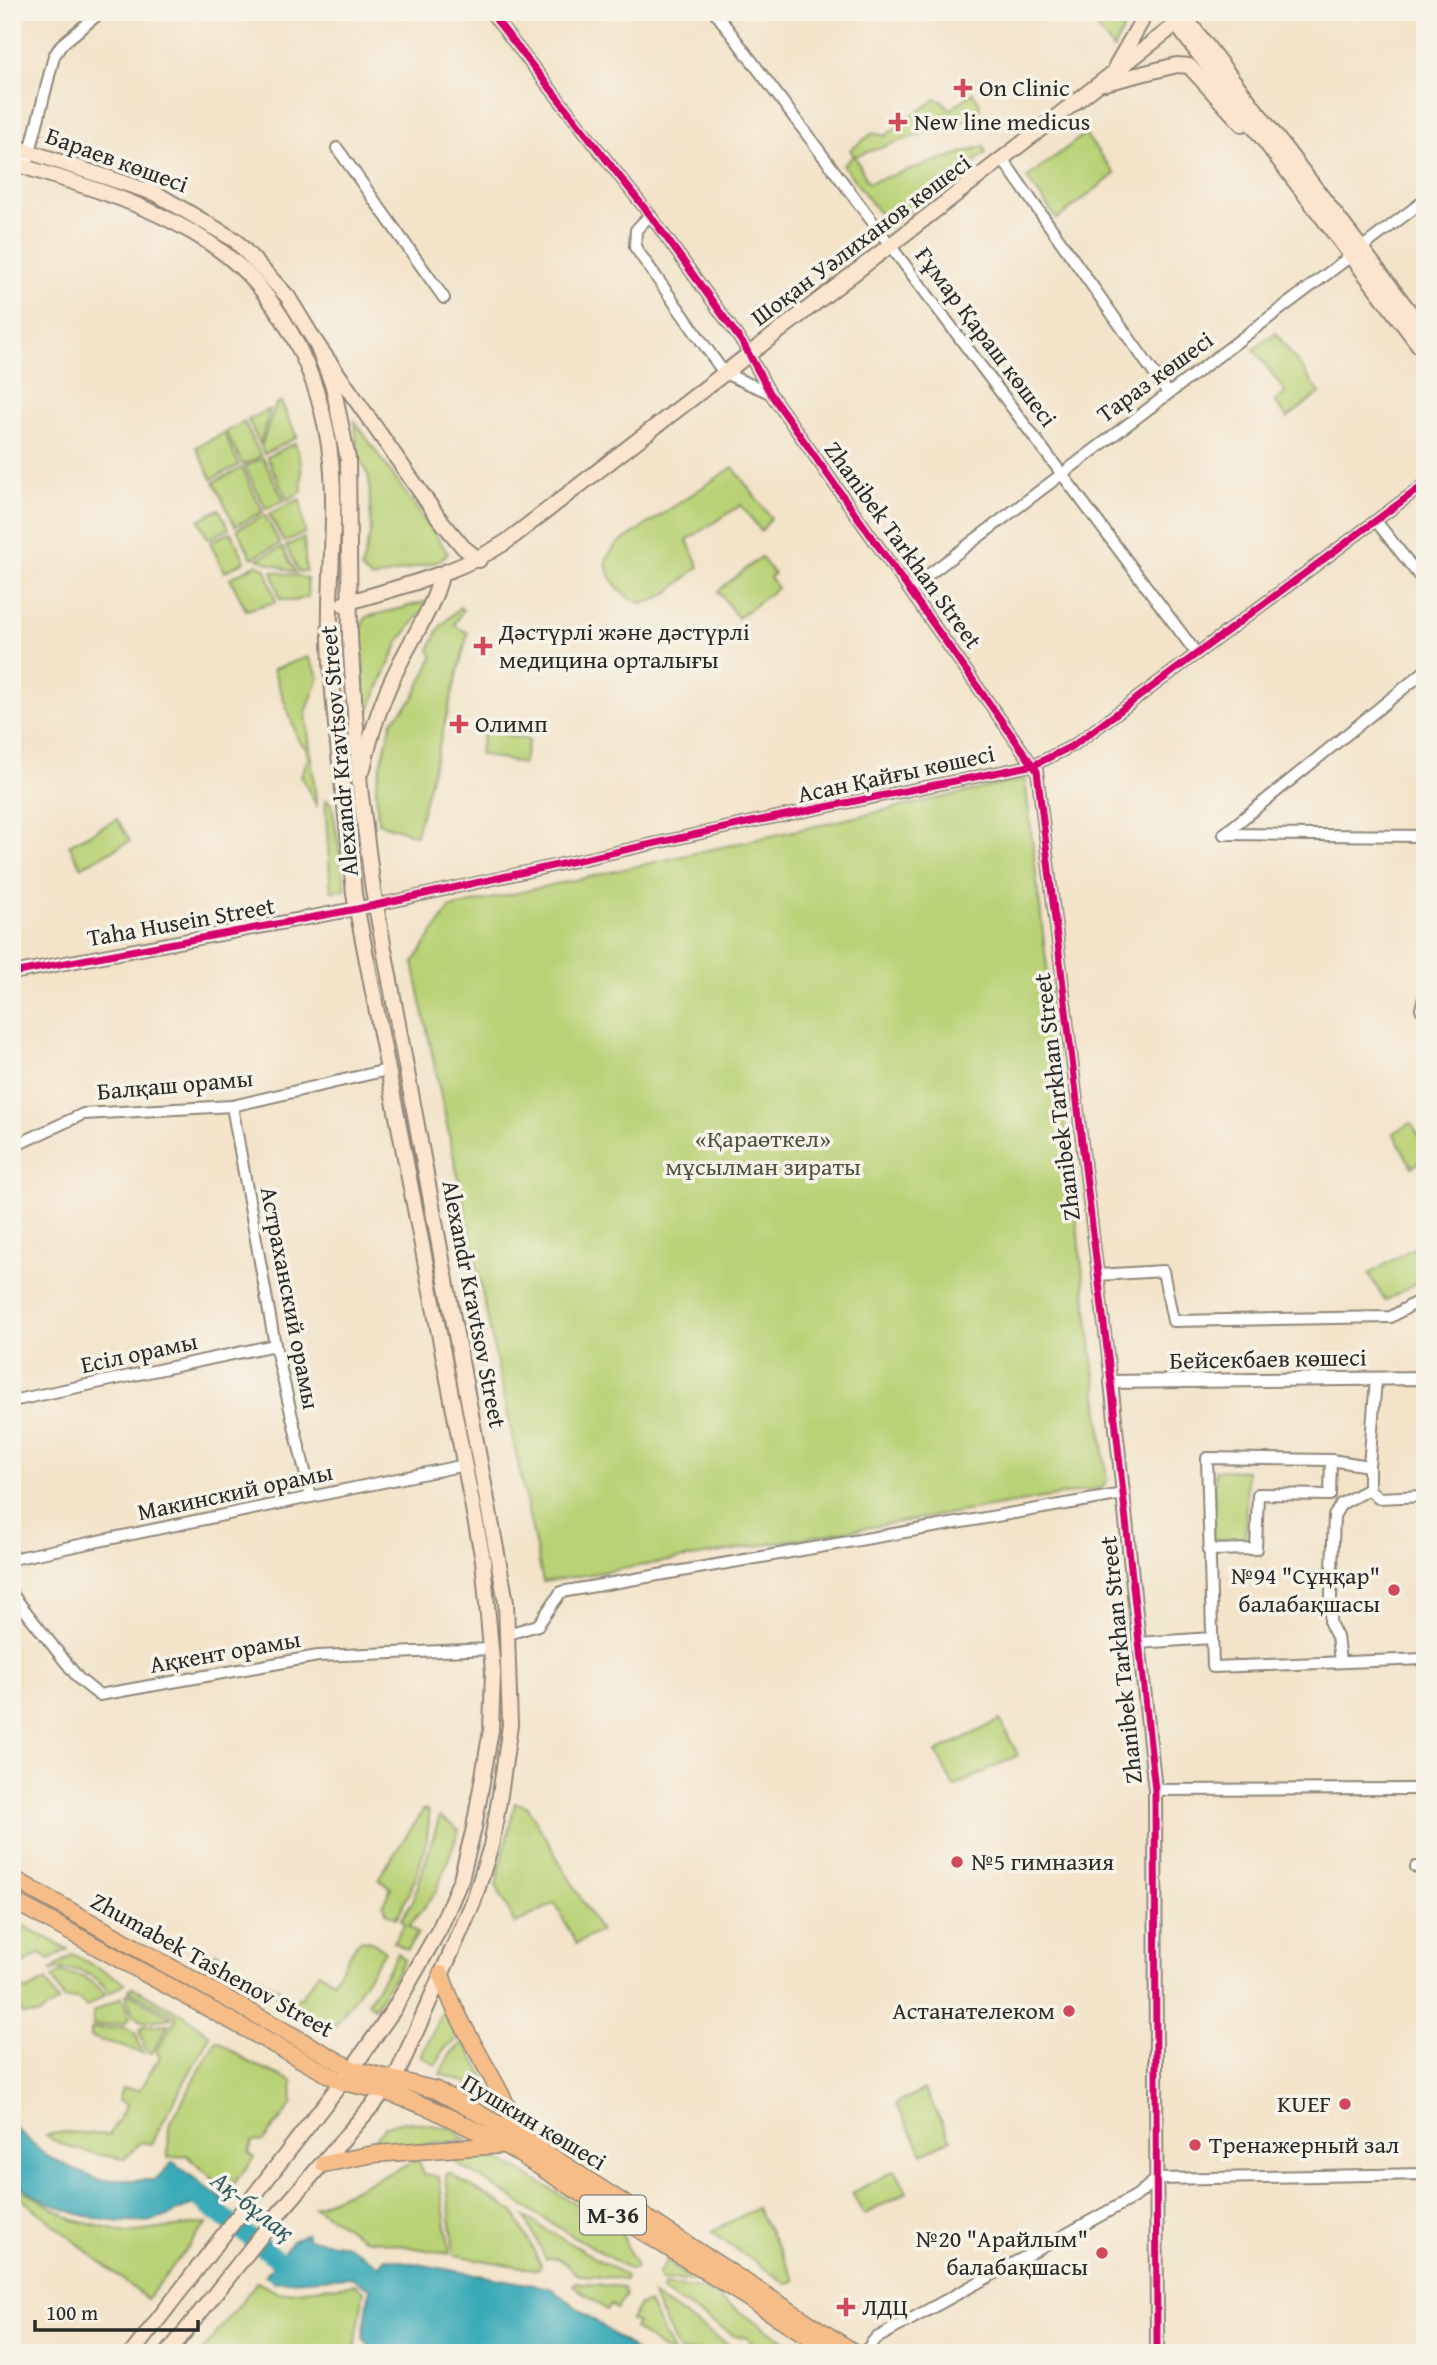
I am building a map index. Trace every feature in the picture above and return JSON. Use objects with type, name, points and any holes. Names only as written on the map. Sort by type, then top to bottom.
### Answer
[{"type":"main road","points":[[1105,80],[1141,22],[1142,12]]},
{"type":"main road","points":[[1167,12],[1184,17],[1357,253],[1425,353]]},
{"type":"main road","points":[[1184,17],[1267,144],[1425,332]]},
{"type":"main road","name":"Шоқан Уәлиханов көшесі","points":[[331,607],[441,576],[479,560],[559,503],[1184,17]]},
{"type":"main road","points":[[1105,80],[1154,73],[1177,65],[1189,66],[1240,122],[1267,144]]},
{"type":"main road","name":"Бараев көшесі","points":[[12,146],[157,194],[220,229],[277,283],[316,343]]},
{"type":"main road","name":"Бараев көшесі","points":[[19,166],[83,185],[170,220],[224,253],[264,293],[301,351]]},
{"type":"main road","points":[[316,343],[438,516],[463,547],[479,560]]},
{"type":"main road","name":"Alexandr Kravtsov Street","points":[[168,2353],[276,2217],[389,2085],[473,1903],[491,1846],[510,1725],[506,1602],[376,905],[360,788],[350,601],[348,459],[333,386],[316,343]]},
{"type":"main road","name":"Alexandr Kravtsov Street","points":[[132,2353],[347,2076],[394,2009],[440,1928],[461,1879],[474,1828],[491,1730],[492,1649],[483,1560],[357,909],[340,782],[330,638],[331,462],[316,391],[301,351]]},
{"type":"main road","points":[[360,788],[374,719],[400,662],[434,602],[441,576]]},
{"type":"main road","name":"Zhumabek Tashenov Street","points":[[12,1878],[347,2076]]},
{"type":"main road","name":"Zhumabek Tashenov Street","points":[[12,1900],[347,2076],[389,2085]]},
{"type":"main road","points":[[441,1974],[453,2010],[512,2114],[520,2136]]},
{"type":"main road","name":"Пушкин көшесі","points":[[389,2085],[436,2090],[520,2136],[855,2353]]},
{"type":"main road","name":"Пушкин көшесі","points":[[389,2085],[505,2145],[835,2353]]},
{"type":"main road","points":[[324,2164],[374,2154],[505,2145]]},
{"type":"street","points":[[19,166],[31,152],[54,56],[62,44],[101,12]]},
{"type":"street","name":"Zhanibek Tarkhan Street","points":[[490,12],[650,215],[749,354],[770,393],[911,588],[1034,765],[1111,1382],[1155,1790],[1157,2353]]},
{"type":"street","name":"Ғұмар Қараш көшесі","points":[[716,12],[1197,654]]},
{"type":"street","points":[[337,148],[444,298]]},
{"type":"street","points":[[1003,160],[1168,393]]},
{"type":"street","points":[[83,185],[88,170]]},
{"type":"street","name":"Тараз көшесі","points":[[911,588],[1061,472],[1425,200]]},
{"type":"street","points":[[650,215],[636,230],[635,247],[724,373],[770,393]]},
{"type":"street","name":"Асан Қайғы көшесі","points":[[376,905],[756,821],[1034,765],[1074,746],[1425,484]]},
{"type":"street","points":[[1376,521],[1424,582],[1425,602]]},
{"type":"street","points":[[1425,671],[1224,834],[1425,836]]},
{"type":"street","name":"Taha Husein Street","points":[[12,973],[376,905]]},
{"type":"street","points":[[1425,995],[1421,1009],[1425,1014]]},
{"type":"street","name":"Балқаш орамы","points":[[12,1147],[83,1115],[232,1107],[387,1070]]},
{"type":"street","name":"Астраханский орамы","points":[[232,1107],[275,1345],[311,1497]]},
{"type":"street","points":[[1098,1275],[1163,1271],[1173,1321],[1391,1317],[1425,1297]]},
{"type":"street","name":"Есіл орамы","points":[[12,1401],[275,1345]]},
{"type":"street","name":"Бейсекбаев көшесі","points":[[1111,1382],[1425,1378]]},
{"type":"street","points":[[1376,1379],[1369,1489],[1378,1498],[1425,1496]]},
{"type":"street","points":[[1369,1466],[1331,1460],[1208,1458],[1208,1550],[1213,1667],[1425,1659]]},
{"type":"street","points":[[1208,1550],[1256,1549],[1258,1494],[1330,1495],[1331,1460]]},
{"type":"street","name":"Макинский орамы","points":[[12,1559],[466,1465]]},
{"type":"street","points":[[1340,1661],[1337,1637],[1330,1623],[1334,1516],[1341,1504],[1369,1489]]},
{"type":"street","points":[[508,1634],[538,1625],[561,1592],[1123,1494]]},
{"type":"street","name":"Ақкент орамы","points":[[12,1594],[79,1679],[99,1695],[318,1656],[492,1649]]},
{"type":"street","points":[[1139,1643],[1212,1638]]},
{"type":"street","points":[[1155,1790],[1425,1788]]},
{"type":"street","points":[[864,2353],[874,2339],[1136,2196],[1157,2179],[1425,2174]]},
{"type":"green space","points":[[1085,12],[1133,12],[1113,49]]},
{"type":"green space","points":[[973,93],[980,103],[979,115],[855,156],[868,183],[984,146],[986,153],[889,226],[843,165],[854,156],[850,150],[873,133],[885,136],[936,99],[944,102],[950,110]]},
{"type":"green space","points":[[1085,134],[1115,174],[1057,219],[1027,178]]},
{"type":"green space","points":[[1276,333],[1320,393],[1287,418],[1275,401],[1286,393],[1254,349]]},
{"type":"green space","points":[[281,402],[297,437],[264,454],[261,447],[276,404]]},
{"type":"green space","points":[[270,410],[260,444],[248,420]]},
{"type":"green space","points":[[354,420],[448,553],[439,561],[372,579],[361,569],[371,531],[369,478],[358,452]]},
{"type":"green space","points":[[244,422],[261,456],[243,465],[226,432]]},
{"type":"green space","points":[[224,433],[239,465],[212,479],[196,447]]},
{"type":"green space","points":[[295,443],[301,463],[302,492],[287,500],[267,457]]},
{"type":"green space","points":[[263,458],[284,501],[266,509],[245,467]]},
{"type":"green space","points":[[733,467],[771,518],[761,531],[741,505],[687,540],[699,567],[675,587],[648,602],[633,600],[619,589],[607,566],[608,557],[616,545]]},
{"type":"green space","points":[[242,468],[263,512],[235,526],[214,482]]},
{"type":"green space","points":[[300,499],[305,533],[284,542],[269,514]]},
{"type":"green space","points":[[219,509],[229,529],[208,539],[199,520]]},
{"type":"green space","points":[[265,515],[280,544],[252,558],[237,529]]},
{"type":"green space","points":[[231,532],[245,561],[224,572],[210,542]]},
{"type":"green space","points":[[304,538],[306,571],[299,572],[286,546]]},
{"type":"green space","points":[[282,547],[296,573],[258,559]]},
{"type":"green space","points":[[761,557],[774,574],[770,577],[777,588],[738,618],[718,591]]},
{"type":"green space","points":[[258,564],[266,569],[276,602],[246,610],[230,578]]},
{"type":"green space","points":[[272,571],[307,578],[308,597],[294,601],[280,599]]},
{"type":"green space","points":[[429,601],[399,642],[365,718],[361,627],[366,617]]},
{"type":"green space","points":[[460,607],[463,610],[454,625],[468,633],[416,835],[378,823],[376,785],[392,721],[413,699],[433,657],[429,650],[440,627]]},
{"type":"green space","points":[[308,657],[319,677],[306,713],[317,807],[301,776],[308,759],[307,748],[299,742],[273,669]]},
{"type":"green space","points":[[485,730],[529,740],[523,764],[479,754]]},
{"type":"green space","name":"«Қараөткел» мұсылман зираты","points":[[1025,779],[1107,1481],[1102,1488],[543,1582],[413,963],[450,908]]},
{"type":"green space","points":[[325,799],[332,804],[346,890],[331,891]]},
{"type":"green space","points":[[117,819],[130,841],[81,867],[69,845]]},
{"type":"green space","points":[[1411,1123],[1425,1146],[1425,1159],[1412,1167],[1393,1133]]},
{"type":"green space","points":[[1413,1248],[1425,1268],[1425,1278],[1385,1301],[1369,1274]]},
{"type":"green space","points":[[1215,1470],[1247,1471],[1245,1541],[1213,1539]]},
{"type":"green space","points":[[1000,1720],[1018,1755],[954,1787],[936,1752]]},
{"type":"green space","points":[[515,1803],[527,1806],[600,1931],[576,1944],[555,1903],[515,1924],[496,1885]]},
{"type":"green space","points":[[424,1809],[429,1811],[427,1838],[414,1880],[396,1918],[387,1913],[383,1904],[391,1888],[378,1879]]},
{"type":"green space","points":[[440,1816],[459,1830],[436,1892],[409,1926],[418,1933],[407,1950],[393,1942],[405,1924],[401,1919],[413,1901]]},
{"type":"green space","points":[[12,1920],[68,1949],[49,1960],[41,1953],[12,1970]]},
{"type":"green space","points":[[362,1940],[372,1942],[385,1951],[334,2028],[212,1957],[216,1952],[295,1999],[302,1996],[319,1972],[333,1981],[357,1943]]},
{"type":"green space","points":[[398,1953],[405,1959],[374,2008],[368,2002]]},
{"type":"green space","points":[[73,1954],[125,1983],[109,1993],[98,1980],[83,1972],[67,1969],[50,1971]]},
{"type":"green space","points":[[62,1972],[86,1978],[106,1994],[86,2007],[78,1999],[64,1999],[52,1977]]},
{"type":"green space","points":[[46,1980],[58,2002],[38,2015],[23,2015],[12,1996],[13,1990],[20,1986],[26,1991]]},
{"type":"green space","points":[[132,1987],[184,2015],[210,2035],[151,2144],[140,2142],[125,2159],[73,2148],[45,2135],[66,2132],[109,2135],[127,2105],[118,2100],[122,2088],[139,2090],[160,2057],[156,2051],[177,2017],[129,1990]]},
{"type":"green space","points":[[129,1993],[172,2018],[143,2022],[133,2015],[126,1995]]},
{"type":"green space","points":[[122,1997],[130,2018],[125,2023],[93,2026],[93,2012]]},
{"type":"green space","points":[[445,2006],[460,2038],[444,2049],[436,2065],[421,2056]]},
{"type":"green space","points":[[169,2024],[151,2054],[147,2052],[139,2031],[144,2026]]},
{"type":"green space","points":[[125,2027],[135,2033],[143,2053],[91,2037],[91,2029]]},
{"type":"green space","points":[[216,2040],[250,2063],[292,2081],[293,2103],[263,2141],[252,2142],[249,2153],[254,2158],[227,2192],[187,2155],[168,2158],[169,2126]]},
{"type":"green space","points":[[464,2042],[506,2115],[466,2082],[440,2074],[450,2054]]},
{"type":"green space","points":[[924,2089],[951,2139],[923,2154],[896,2104]]},
{"type":"green space","points":[[403,2121],[450,2128],[467,2140],[366,2151],[385,2126]]},
{"type":"green space","points":[[454,2155],[499,2159],[620,2230],[636,2267],[631,2270],[523,2206],[456,2163]]},
{"type":"green space","points":[[418,2160],[424,2174],[439,2177],[450,2254],[365,2239],[314,2207]]},
{"type":"green space","points":[[895,2170],[907,2192],[864,2215],[852,2193]]},
{"type":"green space","points":[[449,2173],[514,2212],[541,2265],[538,2270],[454,2255],[446,2175]]},
{"type":"green space","points":[[12,2184],[73,2220],[127,2233],[207,2223],[147,2299],[12,2191]]},
{"type":"green space","points":[[757,2208],[795,2280],[787,2284],[711,2232]]},
{"type":"green space","points":[[525,2217],[626,2276],[625,2280],[576,2274],[559,2259],[546,2259]]},
{"type":"green space","points":[[667,2261],[691,2281],[661,2280],[658,2274]]},
{"type":"green space","points":[[257,2282],[279,2293],[356,2284],[364,2291],[354,2353],[201,2353]]},
{"type":"green space","points":[[575,2282],[622,2287],[626,2295],[617,2309],[611,2305],[607,2310],[573,2285]]},
{"type":"green space","points":[[663,2285],[704,2289],[804,2353],[762,2353],[754,2348],[748,2337],[735,2336],[662,2291]]},
{"type":"green space","points":[[652,2295],[730,2346],[732,2351],[679,2352]]},
{"type":"green space","points":[[649,2303],[673,2353],[668,2353],[634,2328],[637,2323],[631,2320],[640,2305]]},
{"type":"water","points":[[12,2125],[48,2157],[98,2180],[155,2180],[173,2162],[226,2202],[214,2220],[193,2204],[163,2218],[143,2222],[109,2221],[56,2206],[25,2189],[12,2178]]},
{"type":"water","points":[[307,2233],[307,2239],[347,2245],[380,2266],[385,2258],[550,2288],[639,2353],[376,2353],[363,2339],[370,2288],[351,2277],[275,2282],[265,2276],[292,2241]]},
{"type":"waterway","name":"Ақ-бұлақ","points":[[198,2197],[288,2267],[298,2267]]},
{"type":"cycle path","points":[[490,12],[650,215],[744,345],[770,393],[1037,771],[1111,1382],[1155,1790],[1157,2353]]},
{"type":"cycle path","points":[[12,973],[357,909],[756,821],[1034,765],[1074,745],[1425,484]]},
{"type":"place","name":"On Clinic","points":[[963,88]]},
{"type":"place","name":"New line medicus","points":[[898,122]]},
{"type":"place","name":"Дәстүрлі және дәстүрлі медицина орталығы","points":[[483,646]]},
{"type":"place","name":"Олимп","points":[[459,724]]},
{"type":"place","name":"№94 \"Сұңқар\" балабақшасы","points":[[1394,1590]]},
{"type":"place","name":"№5 гимназия","points":[[957,1862]]},
{"type":"place","name":"Астанателеком","points":[[1069,2011]]},
{"type":"place","name":"KUEF","points":[[1345,2104]]},
{"type":"place","name":"Тренажерный зал","points":[[1195,2145]]},
{"type":"place","name":"№20 \"Арайлым\" балабақшасы","points":[[1102,2253]]},
{"type":"place","name":"ЛДЦ","points":[[846,2307]]}]
